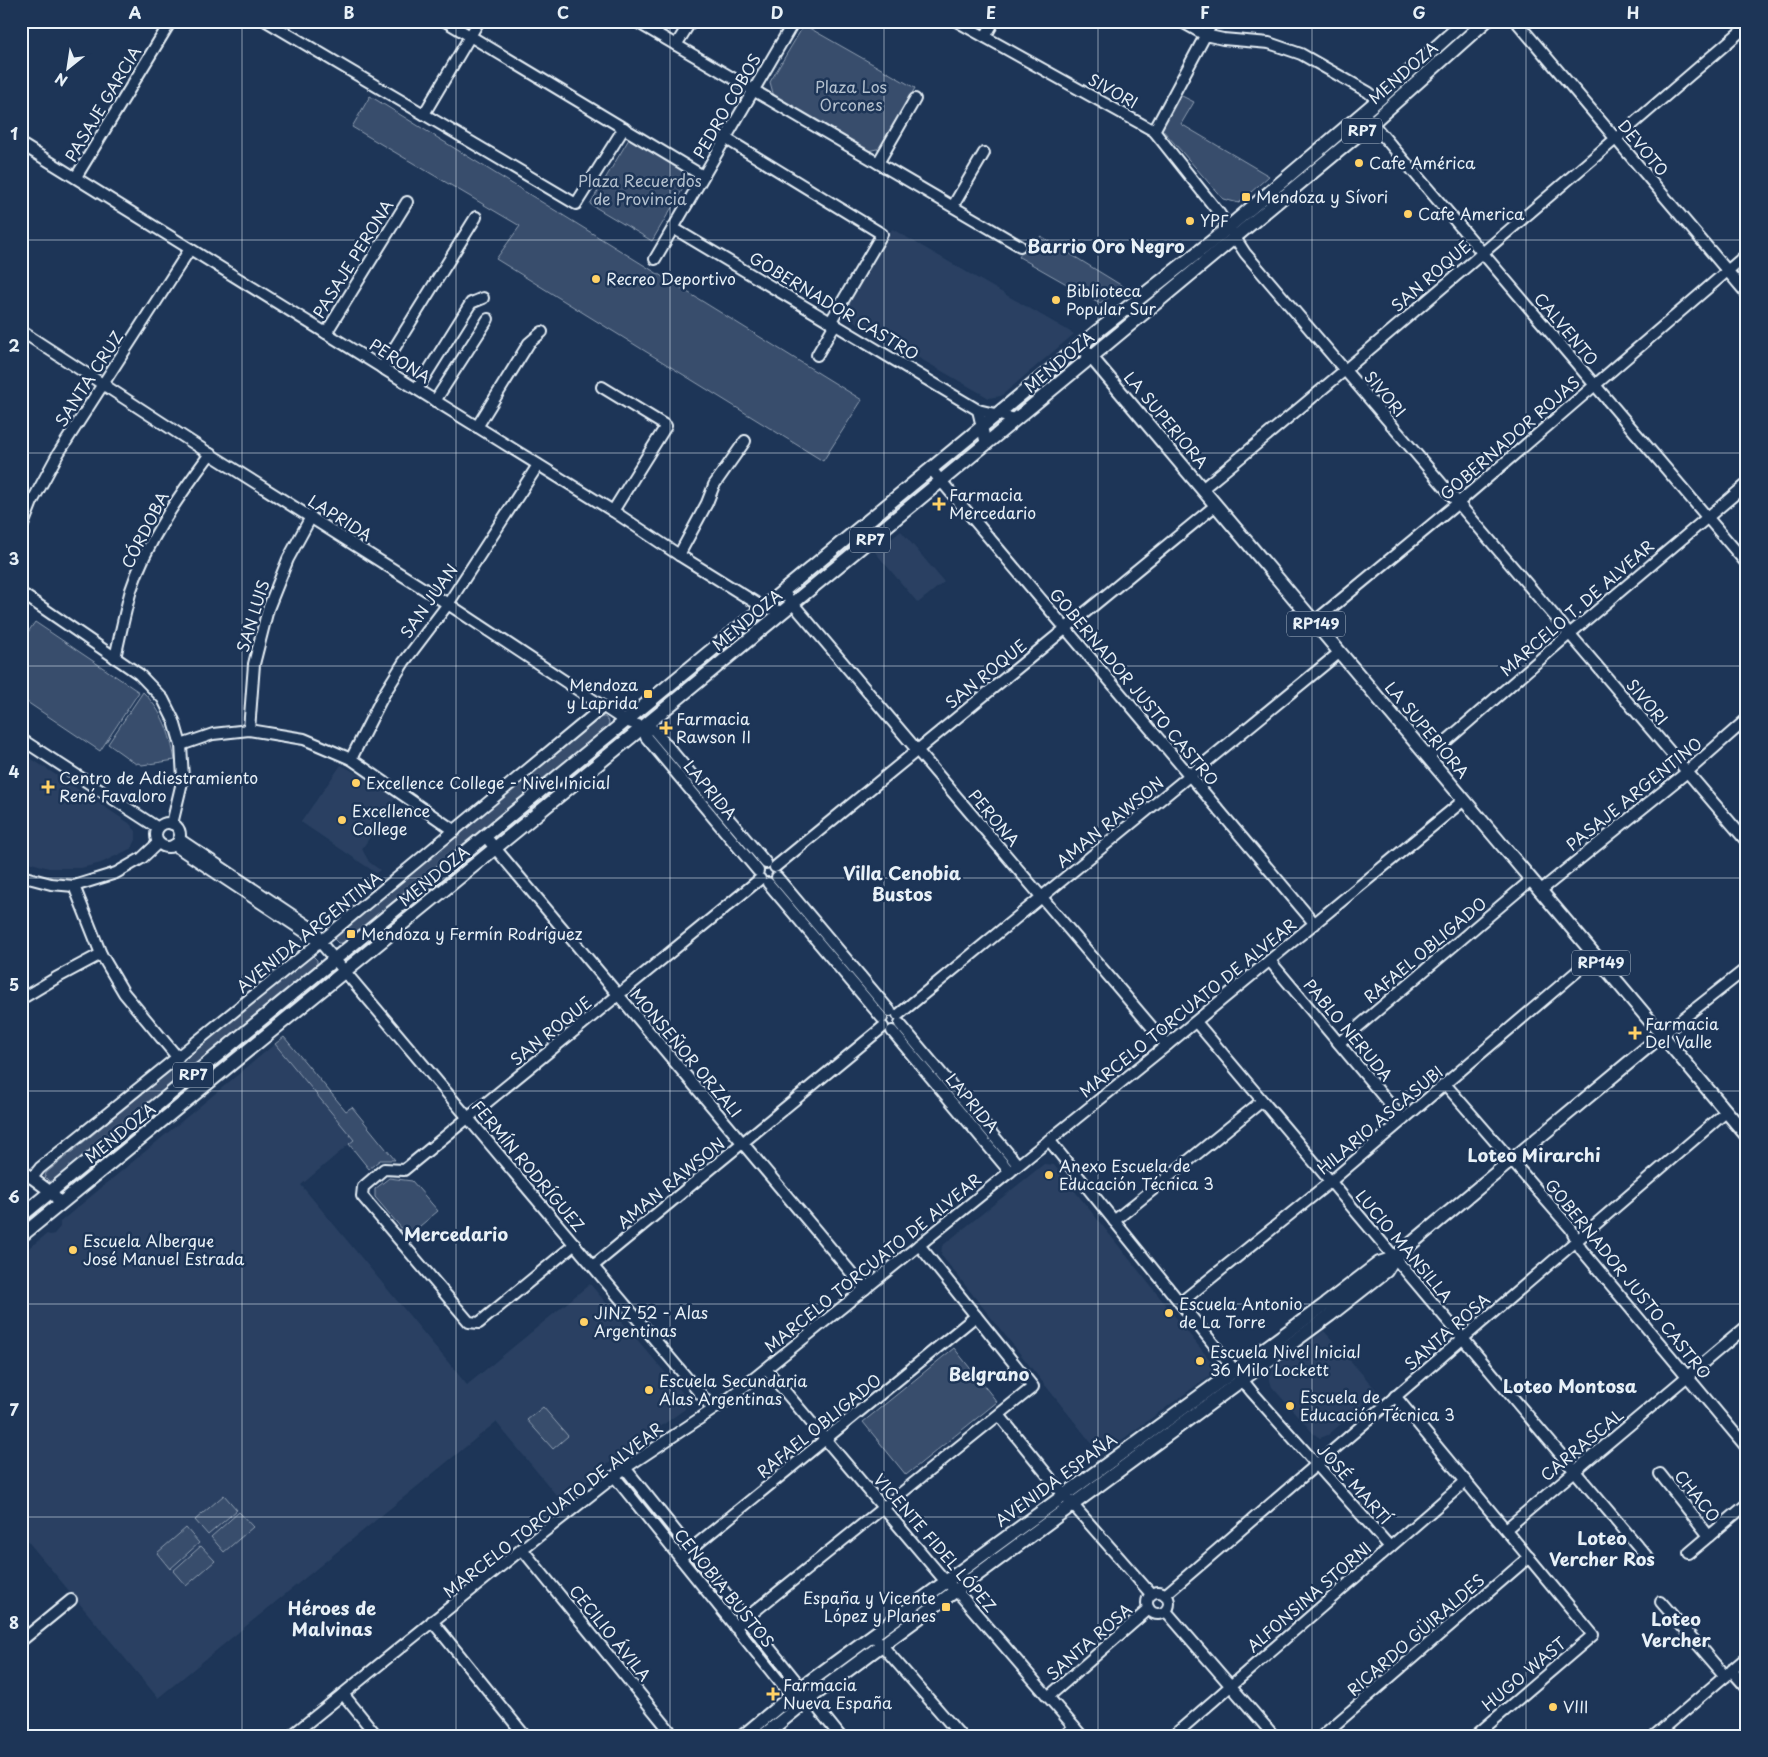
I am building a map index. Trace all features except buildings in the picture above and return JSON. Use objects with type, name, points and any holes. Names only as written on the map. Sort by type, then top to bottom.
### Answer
[{"type":"main road","name":"MENDOZA","points":[[21,1236],[344,970],[793,606],[1092,357],[1465,21]]},
{"type":"main road","name":"MENDOZA","points":[[21,1216],[1082,345],[1372,123],[1486,21]]},
{"type":"main road","name":"LA SUPERIORA","points":[[1082,345],[1747,1136]]},
{"type":"main road","name":"AVENIDA ESPAÑA","points":[[763,1736],[805,1696],[878,1640],[1238,1375],[1379,1263],[1394,1258],[1662,1036]]},
{"type":"main road","name":"AVENIDA ESPAÑA","points":[[743,1736],[791,1696],[805,1696]]},
{"type":"street","name":"PASAJE GARCIA","points":[[76,177],[171,21]]},
{"type":"street","points":[[266,21],[576,204],[624,128]]},
{"type":"street","points":[[445,21],[703,176]]},
{"type":"street","points":[[424,114],[479,21]]},
{"type":"street","points":[[634,21],[1020,246]]},
{"type":"street","points":[[676,45],[691,21]]},
{"type":"street","name":"PEDRO COBOS","points":[[655,259],[794,21]]},
{"type":"street","name":"SIVORI","points":[[956,21],[1154,131],[1219,213],[1245,253],[1747,842]]},
{"type":"street","points":[[985,37],[994,21]]},
{"type":"street","points":[[1180,21],[1205,35],[1268,44],[1301,54],[1368,92],[1378,100]]},
{"type":"street","points":[[1154,131],[1213,21]]},
{"type":"street","name":"DEVOTO","points":[[1516,21],[1747,294]]},
{"type":"street","name":"SAN ROQUE","points":[[1202,489],[1346,371],[1482,252],[1747,26]]},
{"type":"street","points":[[878,163],[915,99]]},
{"type":"street","name":"CALVENTO","points":[[1363,112],[1747,564]]},
{"type":"street","points":[[725,138],[882,234],[833,322],[817,355]]},
{"type":"street","name":"PERONA","points":[[21,144],[613,511],[762,607],[793,606]]},
{"type":"street","points":[[953,206],[984,154]]},
{"type":"street","name":"PASAJE PERONA","points":[[326,333],[407,202]]},
{"type":"street","points":[[382,368],[476,217]]},
{"type":"street","name":"GOBERNADOR CASTRO","points":[[673,228],[978,410],[1016,420]]},
{"type":"street","name":"SANTA CRUZ","points":[[21,530],[32,502],[58,454],[190,249]]},
{"type":"street","name":"GOBERNADOR ROJAS","points":[[1314,622],[1458,503],[1747,254]]},
{"type":"street","points":[[416,389],[471,304],[483,298]]},
{"type":"street","points":[[435,401],[488,319]]},
{"type":"street","name":"LAPRIDA","points":[[21,331],[210,454],[448,604],[603,707],[626,721],[654,730],[767,873],[891,1021],[1018,1165]]},
{"type":"street","points":[[477,427],[529,343],[542,332]]},
{"type":"street","points":[[602,387],[666,426],[613,511]]},
{"type":"street","points":[[978,410],[986,444]]},
{"type":"street","points":[[679,555],[707,503],[714,485],[744,441]]},
{"type":"street","name":"CÓRDOBA","points":[[115,658],[132,590],[151,544],[179,496],[210,454]]},
{"type":"street","name":"SAN JUAN","points":[[351,759],[384,694],[404,662],[448,604],[538,465]]},
{"type":"street","name":"GOBERNADOR JUSTO CASTRO","points":[[931,469],[1315,924]]},
{"type":"street","name":"MARCELO T. DE ALVEAR","points":[[1428,757],[1569,634],[1747,484]]},
{"type":"street","name":"SAN ROQUE","points":[[574,1244],[479,1323],[469,1322],[362,1196],[363,1186],[384,1169],[404,1170],[1216,505]]},
{"type":"street","name":"SAN LUIS","points":[[249,730],[254,664],[268,609],[288,559],[311,517]]},
{"type":"street","points":[[793,606],[800,577]]},
{"type":"street","name":"PERONA","points":[[783,592],[1167,1045]]},
{"type":"street","points":[[21,593],[140,674],[163,699],[174,721],[181,745],[183,778],[172,824]]},
{"type":"street","points":[[759,632],[762,607]]},
{"type":"street","name":"AMAN RAWSON","points":[[593,1266],[1340,652]]},
{"type":"street","name":"AVENIDA ARGENTINA","points":[[32,1178],[40,1168],[320,942],[603,707]]},
{"type":"street","name":"PASAJE ARGENTINO","points":[[1540,890],[1687,772],[1747,719]]},
{"type":"street","points":[[181,745],[213,734],[249,730],[304,740],[351,759],[454,831]]},
{"type":"street","points":[[21,739],[158,828]]},
{"type":"street","name":"MARCELO TORCUATO DE ALVEAR","points":[[291,1736],[625,1468],[726,1401],[1196,1022],[1464,800]]},
{"type":"street","points":[[164,824],[172,824],[178,829],[177,842],[165,847],[158,843],[156,835],[158,828],[164,824]]},
{"type":"street","name":"MONSEÑOR ORZALI","points":[[484,836],[865,1289]]},
{"type":"street","name":"FERMÍN RODRÍGUEZ","points":[[177,842],[320,942],[713,1409]]},
{"type":"street","points":[[21,876],[51,884],[74,886],[116,873],[142,858],[158,843]]},
{"type":"street","name":"RAFAEL OBLIGADO","points":[[1339,1043],[1531,880]]},
{"type":"street","points":[[74,886],[100,954],[124,993],[178,1058]]},
{"type":"street","points":[[21,999],[100,954]]},
{"type":"street","name":"HILARIO ASCASUBI","points":[[1180,1303],[1330,1182],[1595,956]]},
{"type":"street","name":"PABLO NERUDA","points":[[1270,961],[1404,1120]]},
{"type":"street","name":"AVENIDA ESPAÑA","points":[[1662,1036],[1747,968]]},
{"type":"street","name":"LAPRIDA","points":[[891,1021],[1010,1172]]},
{"type":"street","name":"LUCIO MANSILLA","points":[[1196,1022],[1648,1558]]},
{"type":"street","name":"GOBERNADOR JUSTO CASTRO","points":[[1445,1084],[1571,1229],[1581,1249],[1747,1448]]},
{"type":"street","points":[[1114,1220],[1262,1101]]},
{"type":"street","name":"SANTA ROSA","points":[[1166,1595],[1726,1112]]},
{"type":"street","name":"JOSÉ MARTÍ","points":[[1049,1140],[1238,1375],[1390,1547]]},
{"type":"street","points":[[21,1170],[51,1192],[60,1204]]},
{"type":"street","points":[[735,1627],[1033,1387],[919,1245]]},
{"type":"street","name":"RAFAEL OBLIGADO","points":[[680,1558],[976,1316]]},
{"type":"street","name":"CARRASCAL","points":[[1506,1530],[1747,1326]]},
{"type":"street","name":"VICENTE FIDEL LÓPEZ","points":[[766,1369],[883,1508],[1082,1736]]},
{"type":"street","points":[[1395,1396],[1529,1557]]},
{"type":"street","points":[[999,1415],[1068,1499],[1151,1594]]},
{"type":"street","name":"CENOBIA BUSTOS","points":[[625,1468],[746,1618],[805,1696],[840,1736]]},
{"type":"street","name":"CHACO","points":[[1660,1474],[1709,1536]]},
{"type":"street","name":"CENOBIA BUSTOS","points":[[614,1477],[791,1696]]},
{"type":"street","name":"ALFONSINA STORNI","points":[[1173,1736],[1466,1481]]},
{"type":"street","points":[[1688,1553],[1747,1504]]},
{"type":"street","name":"CECILIO ÁVILA","points":[[522,1549],[674,1736]]},
{"type":"street","name":"HUGO WAST","points":[[1475,1736],[1593,1635],[1529,1557]]},
{"type":"street","name":"RICARDO GÜIRALDES","points":[[1322,1736],[1529,1557]]},
{"type":"street","points":[[1158,1592],[1166,1595],[1169,1604],[1166,1611],[1156,1614],[1149,1609],[1147,1600],[1151,1594],[1158,1592]]},
{"type":"street","points":[[21,1641],[71,1600]]},
{"type":"street","points":[[1661,1602],[1728,1673],[1747,1688]]},
{"type":"street","name":"SANTA ROSA","points":[[1048,1697],[1149,1609]]},
{"type":"street","points":[[1166,1611],[1274,1736]]},
{"type":"street","points":[[432,1621],[525,1736]]},
{"type":"street","points":[[878,1640],[961,1736]]},
{"type":"street","points":[[1655,1736],[1747,1657]]},
{"type":"street","points":[[343,1694],[377,1736]]},
{"type":"street","points":[[1064,1736],[1074,1727]]},
{"type":"shaded area","points":[[892,229],[1074,334],[1001,396],[989,398],[842,314]]},
{"type":"shaded area","points":[[901,531],[944,582],[918,603],[875,552]]},
{"type":"shaded area","name":"Centro de Adiestramiento René Favaloro","points":[[21,752],[129,823],[136,831],[136,840],[132,848],[101,863],[81,868],[49,868],[21,860]]},
{"type":"shaded area","name":"Excellence College","points":[[341,765],[366,778],[395,799],[362,849],[369,862],[380,870],[376,873],[301,822]]},
{"type":"shaded area","points":[[275,1044],[354,1140],[301,1185],[467,1385],[590,1284],[686,1397],[685,1409],[608,1464],[562,1502],[496,1422],[158,1698],[21,1533],[21,1254],[47,1234],[54,1234],[60,1227],[60,1222]]},
{"type":"shaded area","points":[[1044,1164],[1054,1165],[1213,1364],[1212,1374],[1101,1455],[941,1255],[942,1246]]},
{"type":"shaded area","points":[[1324,1331],[1378,1392],[1328,1435],[1320,1438],[1314,1434],[1272,1387],[1269,1377],[1273,1369]]},
{"type":"green space","name":"Plaza Los Orcones","points":[[804,25],[915,88],[881,148],[868,151],[774,97],[770,82]]},
{"type":"green space","points":[[1180,95],[1194,102],[1181,124],[1269,176],[1239,203],[1223,199],[1161,128]]},
{"type":"green space","name":"Recreo Deportivo","points":[[370,96],[862,400],[823,461],[496,259],[520,226],[352,127]]},
{"type":"green space","name":"Plaza Recuerdos de Provincia","points":[[629,139],[691,175],[652,241],[590,204]]},
{"type":"green space","points":[[1041,236],[1124,287],[1100,303],[1019,257],[1030,239],[1033,245]]},
{"type":"green space","points":[[35,622],[139,692],[100,751],[21,698],[21,642]]},
{"type":"green space","points":[[143,692],[156,707],[165,723],[175,760],[142,765],[136,764],[108,744]]},
{"type":"green space","points":[[601,717],[605,717],[609,722],[608,726],[343,943],[338,943],[333,938],[334,933]]},
{"type":"green space","points":[[310,956],[317,960],[317,964],[55,1183],[51,1183],[45,1177],[46,1173]]},
{"type":"green space","points":[[284,1037],[346,1111],[352,1107],[395,1160],[380,1160],[369,1169],[349,1144],[354,1140],[275,1044]]},
{"type":"green space","points":[[389,1178],[412,1181],[438,1211],[408,1236],[375,1197],[375,1189]]},
{"type":"green space","points":[[954,1348],[997,1402],[906,1475],[863,1422]]},
{"type":"green space","points":[[543,1407],[568,1436],[553,1449],[527,1420]]},
{"type":"green space","points":[[224,1495],[237,1510],[208,1535],[195,1520]]},
{"type":"green space","points":[[239,1512],[253,1527],[224,1552],[211,1537]]},
{"type":"green space","points":[[186,1528],[199,1543],[170,1569],[157,1553]]},
{"type":"green space","points":[[201,1546],[215,1561],[186,1586],[173,1571]]},
{"type":"place","name":"Cafe América","points":[[1359,163]]},
{"type":"place","name":"Mendoza y Sívori","points":[[1246,197]]},
{"type":"place","name":"Cafe America","points":[[1408,214]]},
{"type":"place","name":"YPF","points":[[1190,221]]},
{"type":"place","name":"Recreo Deportivo","points":[[596,279]]},
{"type":"place","name":"Biblioteca Popular Sur","points":[[1056,300]]},
{"type":"place","name":"Farmacia Mercedario","points":[[939,504]]},
{"type":"place","name":"Mendoza y Laprida","points":[[648,694]]},
{"type":"place","name":"Farmacia Rawson II","points":[[666,728]]},
{"type":"place","name":"Excellence College - Nivel Inicial","points":[[356,783]]},
{"type":"place","name":"Centro de Adiestramiento René Favaloro","points":[[48,787]]},
{"type":"place","name":"Excellence College","points":[[342,820]]},
{"type":"place","name":"Mendoza y Fermín Rodríguez","points":[[351,934]]},
{"type":"place","name":"Farmacia Del Valle","points":[[1635,1033]]},
{"type":"place","name":"Anexo Escuela de Educación Técnica 3","points":[[1049,1175]]},
{"type":"place","name":"Escuela Albergue José Manuel Estrada","points":[[73,1250]]},
{"type":"place","name":"Escuela Antonio de La Torre","points":[[1169,1313]]},
{"type":"place","name":"JINZ 52 - Alas Argentinas","points":[[584,1322]]},
{"type":"place","name":"Escuela Nivel Inicial 36 Milo Lockett","points":[[1200,1361]]},
{"type":"place","name":"Escuela Secundaria Alas Argentinas","points":[[649,1390]]},
{"type":"place","name":"Escuela de Educación Técnica 3","points":[[1290,1406]]},
{"type":"place","name":"España y Vicente López y Planes","points":[[946,1607]]},
{"type":"place","name":"Farmacia Nueva España","points":[[773,1694]]},
{"type":"place","name":"VIII","points":[[1553,1707]]},
{"type":"district","name":"Barrio Oro Negro","points":[[1106,247]]},
{"type":"district","name":"Villa Cenobia Bustos","points":[[902,884]]},
{"type":"district","name":"Loteo Mirarchi","points":[[1534,1156]]},
{"type":"district","name":"Mercedario","points":[[456,1235]]},
{"type":"district","name":"Belgrano","points":[[989,1375]]},
{"type":"district","name":"Loteo Montosa","points":[[1570,1387]]},
{"type":"district","name":"Loteo Vercher Ros","points":[[1602,1549]]},
{"type":"district","name":"Héroes de Malvinas","points":[[332,1619]]},
{"type":"district","name":"Loteo Vercher","points":[[1676,1630]]}]
